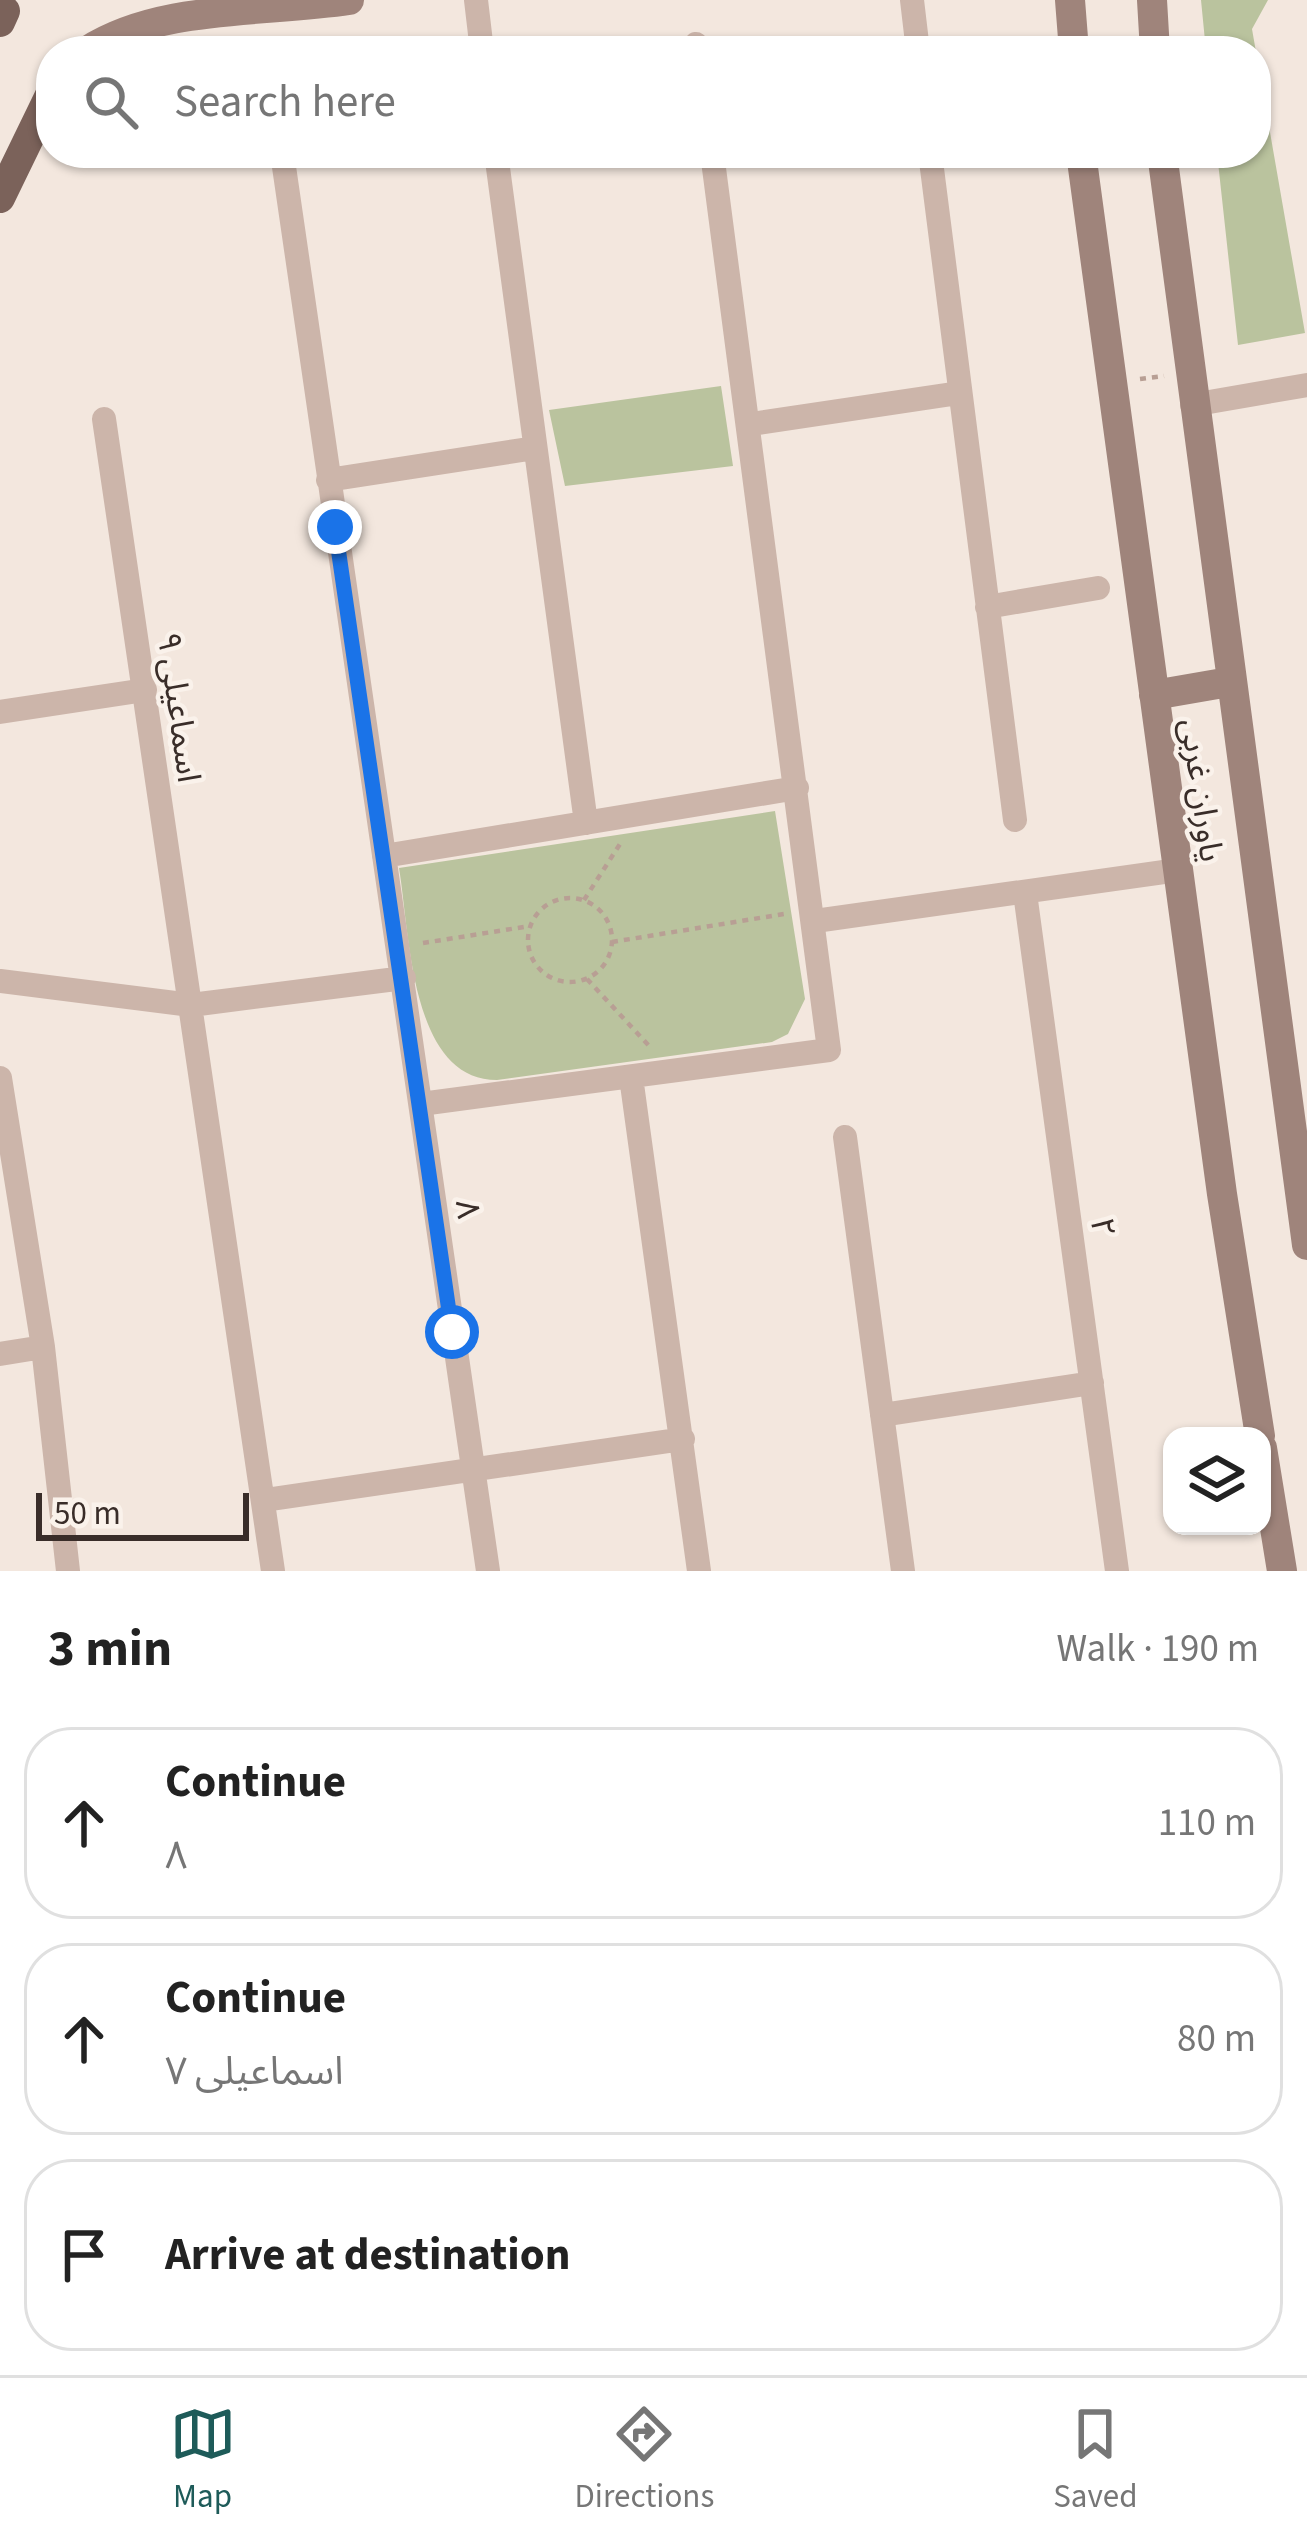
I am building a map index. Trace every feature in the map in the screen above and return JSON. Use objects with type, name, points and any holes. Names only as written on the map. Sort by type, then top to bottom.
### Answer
[{"type":"main road","points":[[111,36],[177,19],[349,0]]},
{"type":"main road","points":[[1070,0],[1073,36]]},
{"type":"main road","points":[[1151,0],[1154,36]]},
{"type":"main road","points":[[0,198],[36,124]]},
{"type":"main road","name":"یاوران غربی","points":[[1084,168],[1110,383],[1259,1427]]},
{"type":"main road","name":"یاوران غربی","points":[[1164,168],[1307,1245]]},
{"type":"main road","points":[[1154,695],[1229,682]]},
{"type":"main road","points":[[1271,1503],[1282,1571]]},
{"type":"street","points":[[476,0],[480,36]]},
{"type":"street","points":[[912,0],[916,36]]},
{"type":"street","name":"۸","points":[[284,168],[488,1571]]},
{"type":"street","points":[[498,168],[586,823]]},
{"type":"street","points":[[422,1104],[829,1050],[752,424],[714,168]]},
{"type":"street","points":[[932,168],[1015,820]]},
{"type":"street","points":[[1192,404],[1307,385]]},
{"type":"street","points":[[752,424],[958,394]]},
{"type":"street","name":"اسماعیلی ۹","points":[[104,419],[273,1571]]},
{"type":"street","points":[[328,480],[535,448]]},
{"type":"street","points":[[987,608],[1098,588]]},
{"type":"street","points":[[0,712],[145,690]]},
{"type":"street","points":[[384,856],[797,788]]},
{"type":"street","points":[[814,915],[1025,893],[1178,870]]},
{"type":"street","name":"۲","points":[[1025,893],[1117,1571]]},
{"type":"street","points":[[0,982],[191,1005],[404,978]]},
{"type":"street","points":[[632,1077],[699,1571]]},
{"type":"street","points":[[0,1078],[43,1347],[68,1571]]},
{"type":"street","points":[[844,1137],[903,1571]]},
{"type":"street","points":[[0,1354],[43,1347]]},
{"type":"street","points":[[882,1415],[1092,1383]]},
{"type":"street","points":[[265,1500],[683,1439]]},
{"type":"path","points":[[1110,383],[1189,373]]},
{"type":"path","points":[[584,900],[639,814]]},
{"type":"path","points":[[584,900],[607,920],[612,942],[607,960],[586,979],[560,981],[536,966],[528,940],[530,926],[548,904],[584,900]]},
{"type":"path","points":[[612,942],[814,915]]},
{"type":"path","points":[[400,947],[530,926]]},
{"type":"path","points":[[586,979],[671,1070]]},
{"type":"green space","points":[[1201,0],[1268,0],[1252,29],[1253,36],[1205,36]]},
{"type":"green space","points":[[1271,138],[1305,333],[1238,345],[1219,168],[1271,168]]},
{"type":"green space","points":[[721,386],[733,466],[565,486],[549,410]]},
{"type":"green space","points":[[775,811],[805,999],[788,1034],[772,1042],[497,1080],[468,1074],[447,1056],[419,999],[399,868]]},
{"type":"route","points":[[335,527],[452,1332]]}]
